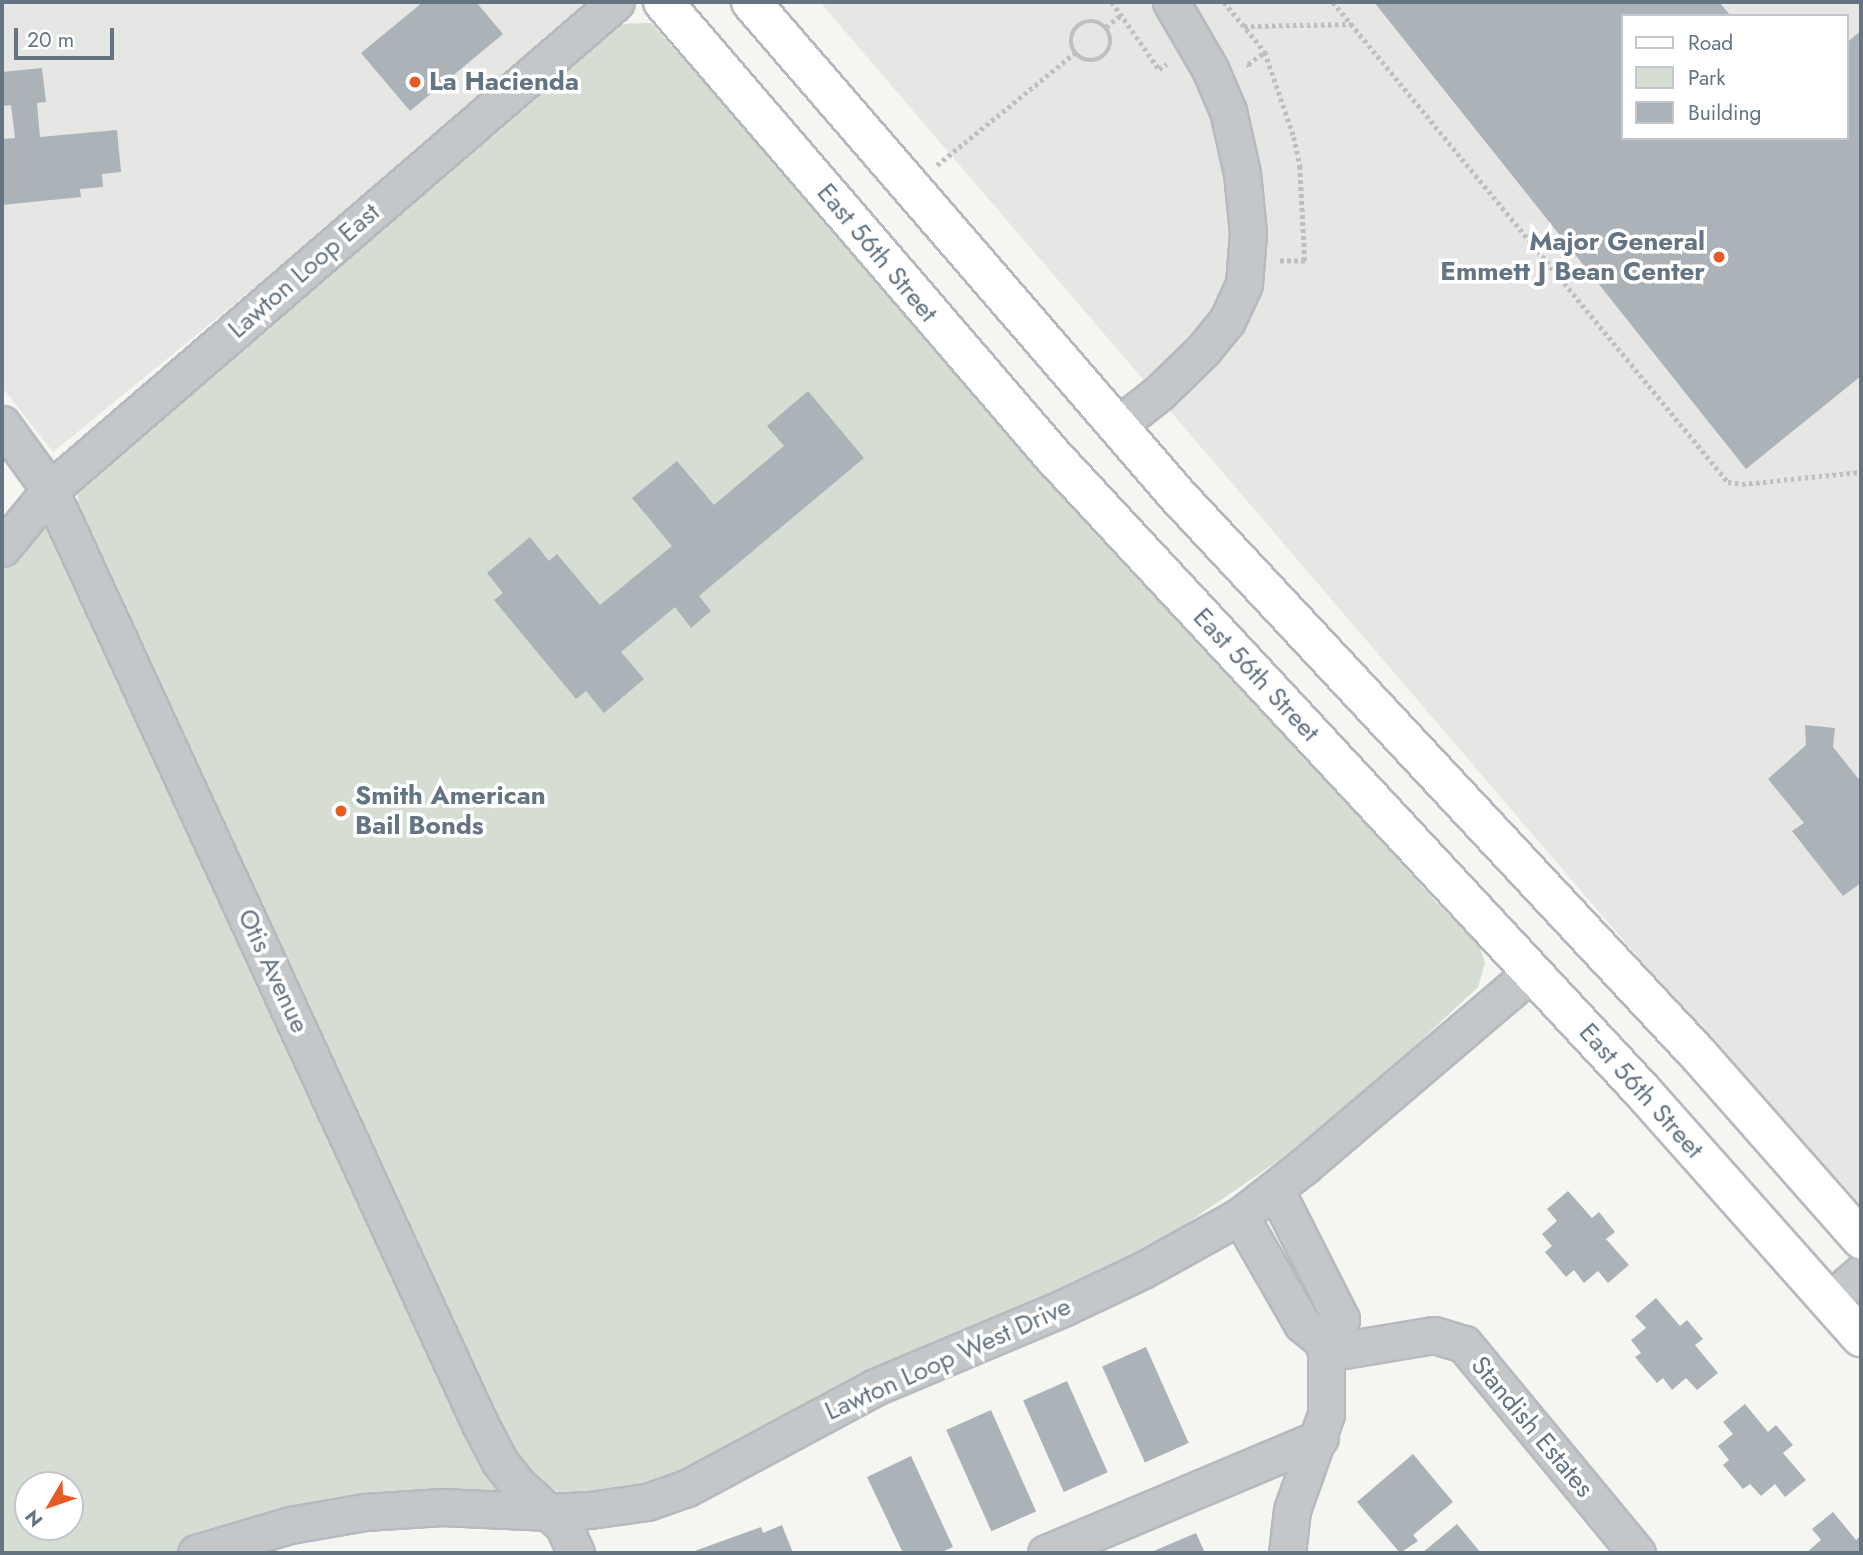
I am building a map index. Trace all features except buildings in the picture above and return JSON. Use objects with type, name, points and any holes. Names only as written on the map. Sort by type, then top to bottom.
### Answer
[{"type":"main road","name":"East 56th Street","points":[[663,2],[1053,456],[1645,1094],[1861,1336]]},
{"type":"main road","points":[[751,2],[1117,426],[1277,605],[1698,1054],[1861,1239]]},
{"type":"street","name":"Lawton Loop East","points":[[2,548],[50,490],[616,2]]},
{"type":"street","points":[[1117,426],[1160,391],[1203,349],[1227,321],[1244,284],[1248,233],[1242,173],[1228,111],[1210,69],[1171,2]]},
{"type":"street","name":"Otis Avenue","points":[[2,424],[50,490],[479,1422],[500,1462],[518,1485],[550,1512],[571,1537],[576,1553]]},
{"type":"street","name":"Lawton Loop West Drive","points":[[196,1553],[290,1525],[365,1512],[442,1507],[550,1512],[633,1505],[687,1488],[875,1387],[1065,1307],[1143,1270],[1240,1216],[1532,972]]},
{"type":"street","points":[[1275,1189],[1341,1319],[1324,1347],[1328,1400],[1320,1438],[1292,1510],[1287,1553]]},
{"type":"street","points":[[1240,1216],[1302,1324],[1324,1347]]},
{"type":"street","points":[[1829,1301],[1861,1273]]},
{"type":"street","name":"Standish Estates","points":[[1324,1347],[1434,1335],[1464,1344],[1637,1553]]},
{"type":"street","points":[[1046,1553],[1320,1438]]},
{"type":"path","points":[[1112,2],[1159,68],[1174,60]]},
{"type":"path","points":[[1224,2],[1270,63],[1300,166],[1305,261],[1272,262]]},
{"type":"path","points":[[1333,2],[1728,482],[1742,484],[1861,472]]},
{"type":"path","points":[[1106,27],[1122,14]]},
{"type":"path","points":[[1087,20],[1106,27],[1111,37],[1110,47],[1104,56],[1094,61],[1083,60],[1075,53],[1070,44],[1077,25],[1087,20]]},
{"type":"path","points":[[1244,26],[1352,24]]},
{"type":"path","points":[[934,167],[1075,53]]},
{"type":"shaded area","points":[[2,2],[594,2],[369,194],[53,452],[2,387]]},
{"type":"shaded area","points":[[820,2],[1861,2],[1861,1218]]},
{"type":"green space","points":[[651,23],[1437,903],[1479,945],[1485,963],[1478,987],[1416,1045],[1291,1152],[1161,1241],[1074,1290],[662,1485],[605,1495],[560,1493],[528,1473],[512,1451],[80,518],[77,491],[618,24]]},
{"type":"green space","points":[[50,490],[479,1422],[550,1512],[442,1507],[196,1553],[2,1553],[2,548]]},
{"type":"place","name":"La Hacienda","points":[[415,82]]},
{"type":"place","name":"Major General Emmett J Bean Center","points":[[1719,257]]},
{"type":"place","name":"Smith American Bail Bonds","points":[[341,811]]}]
